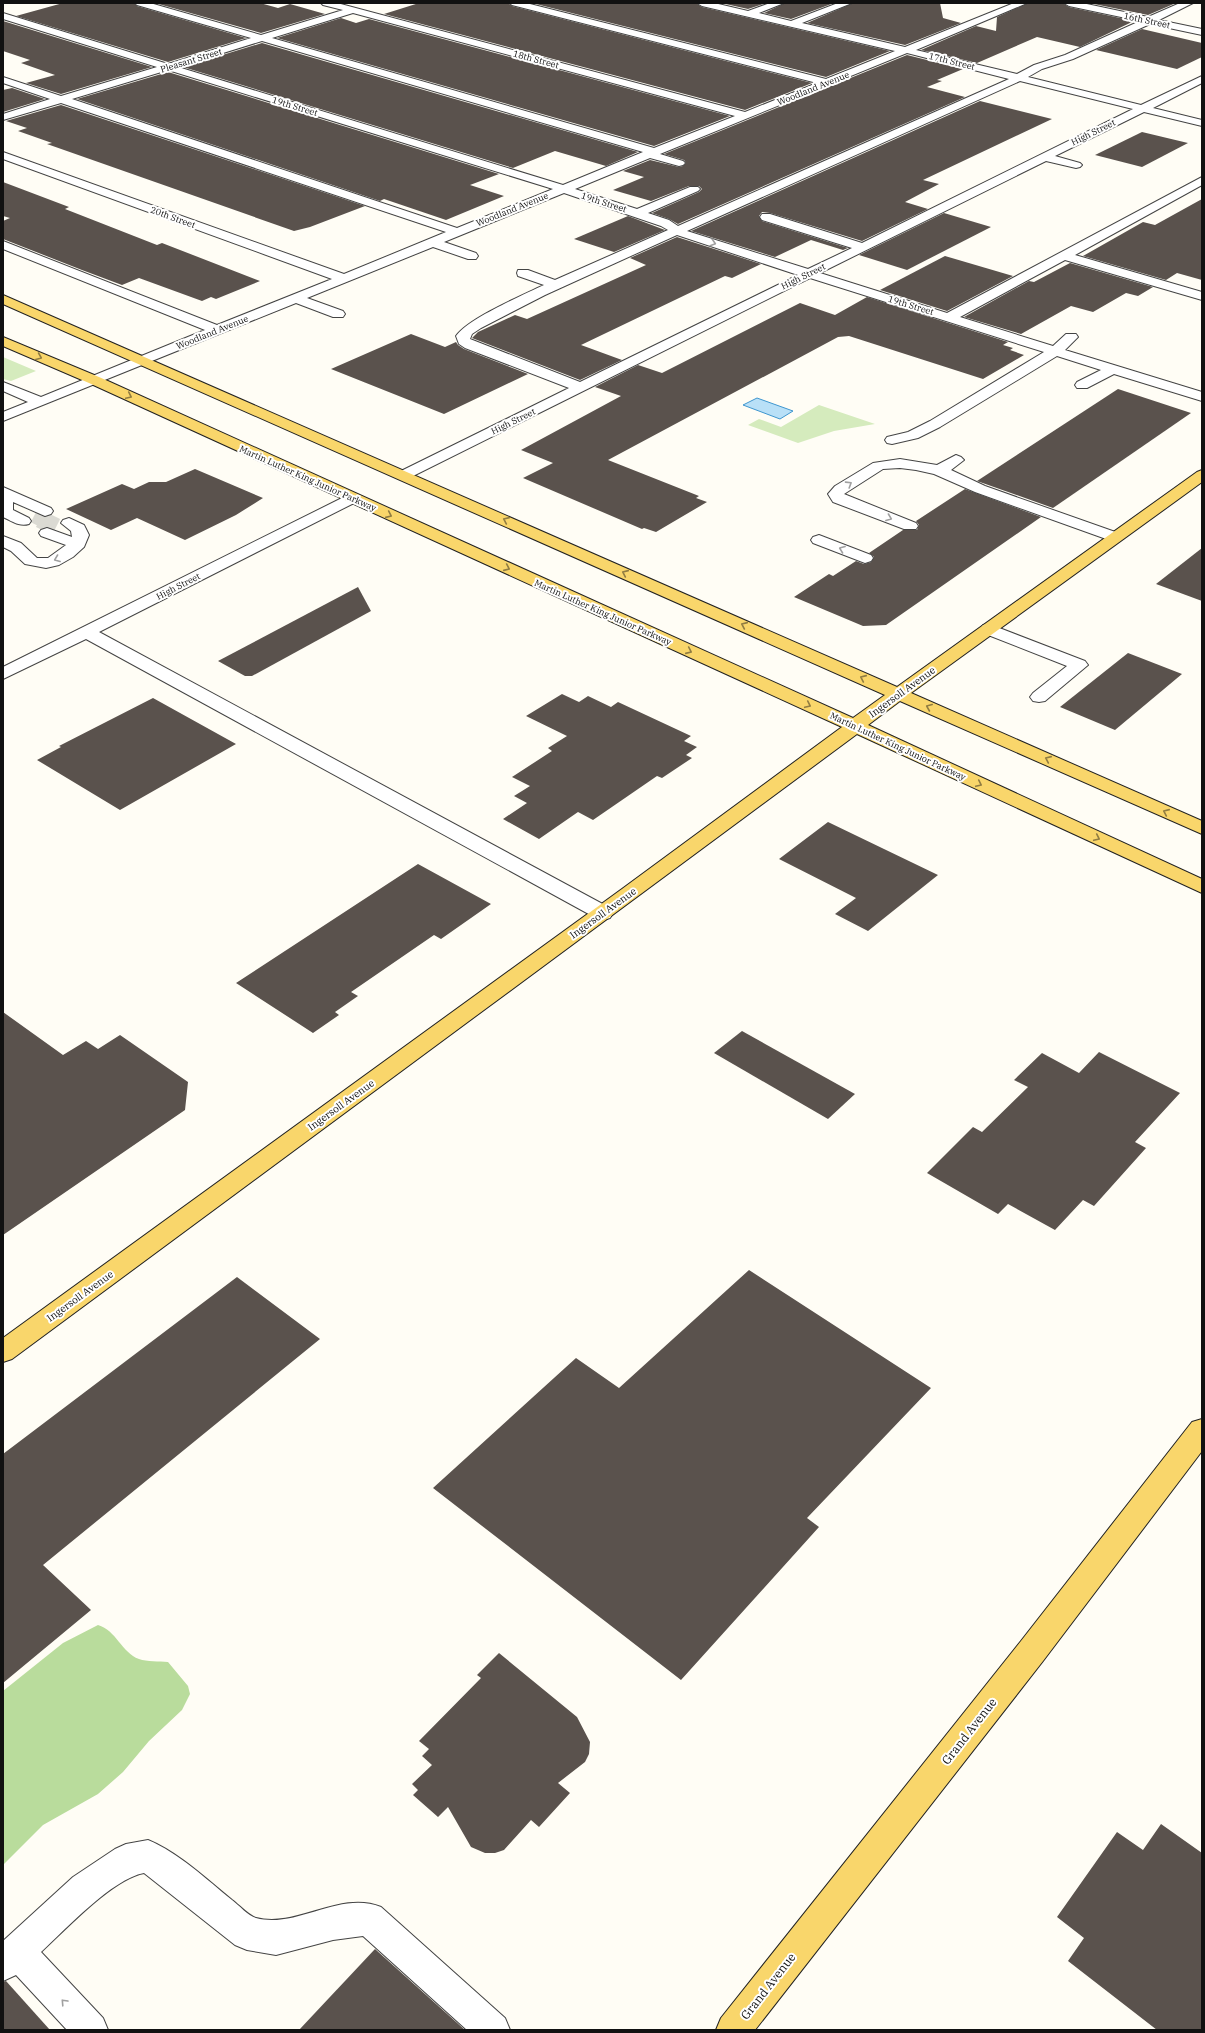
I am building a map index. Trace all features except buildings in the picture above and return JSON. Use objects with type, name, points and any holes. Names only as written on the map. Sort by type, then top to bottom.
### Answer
[{"type":"main road","points":[[3,299],[1202,828]]},
{"type":"main road","name":"Martin Luther King Junior Parkway","points":[[3,341],[94,380],[855,726],[1202,887]]},
{"type":"main road","name":"Ingersoll Avenue","points":[[3,1352],[603,913],[898,694],[1202,475]]},
{"type":"main road","name":"Grand Avenue","points":[[733,2030],[1032,1651],[1202,1430]]},
{"type":"street","points":[[140,3],[533,117],[679,163]]},
{"type":"street","name":"18th Street","points":[[326,3],[745,115]]},
{"type":"street","points":[[515,3],[827,82]]},
{"type":"street","name":"17th Street","points":[[702,3],[1019,77],[1202,123]]},
{"type":"street","points":[[717,7],[727,3]]},
{"type":"street","points":[[748,14],[778,3]]},
{"type":"street","points":[[791,24],[847,3]]},
{"type":"street","name":"Woodland Avenue","points":[[3,417],[1022,3]]},
{"type":"street","name":"16th Street","points":[[1069,3],[1202,32]]},
{"type":"street","points":[[580,387],[470,345],[464,341],[463,336],[467,331],[476,325],[556,285],[1019,77],[1041,64],[1069,57],[1188,3]]},
{"type":"street","name":"Pleasant Street","points":[[3,117],[374,4]]},
{"type":"street","points":[[1112,12],[1126,6]]},
{"type":"street","name":"19th Street","points":[[3,16],[563,189],[665,223],[676,231],[1202,397]]},
{"type":"street","points":[[420,28],[436,23]]},
{"type":"street","points":[[951,32],[970,36]]},
{"type":"street","name":"High Street","points":[[404,475],[1202,78]]},
{"type":"street","points":[[3,80],[457,232]]},
{"type":"street","points":[[1095,104],[1108,99]]},
{"type":"street","points":[[521,122],[533,117]]},
{"type":"street","points":[[1054,140],[1068,144]]},
{"type":"street","name":"20th Street","points":[[3,155],[344,278]]},
{"type":"street","points":[[1043,157],[1076,165]]},
{"type":"street","points":[[488,178],[506,171]]},
{"type":"street","points":[[949,317],[1202,180]]},
{"type":"street","points":[[638,213],[694,189]]},
{"type":"street","points":[[400,213],[412,208]]},
{"type":"street","points":[[766,217],[861,247]]},
{"type":"street","points":[[431,242],[472,256]]},
{"type":"street","points":[[3,245],[216,330]]},
{"type":"street","points":[[1064,256],[1202,296]]},
{"type":"street","points":[[523,273],[556,285]]},
{"type":"street","points":[[295,298],[338,314]]},
{"type":"street","points":[[892,440],[913,435],[935,424],[1055,351],[1071,337]]},
{"type":"street","points":[[1082,385],[1113,369]]},
{"type":"street","points":[[3,386],[41,402]]},
{"type":"street","points":[[914,416],[935,424]]},
{"type":"street","points":[[914,480],[939,470],[956,460]]},
{"type":"street","points":[[910,526],[839,499],[836,494],[840,489],[876,467],[888,463],[902,464],[939,470],[980,489],[1115,537]]},
{"type":"street","points":[[4,498],[34,516],[5,512],[4,498]]},
{"type":"street","name":"High Street","points":[[3,674],[352,498]]},
{"type":"street","points":[[3,541],[16,547],[24,557],[32,562],[54,560],[67,555],[78,544],[81,535],[78,528],[58,528],[78,544]]},
{"type":"street","points":[[819,540],[865,558]]},
{"type":"street","points":[[989,629],[1079,665],[1040,697]]},
{"type":"street","points":[[86,632],[603,913]]},
{"type":"street","points":[[91,2030],[10,1957],[84,1888],[126,1860],[148,1856],[170,1871],[247,1933],[276,1938],[333,1923],[369,1919],[493,2030]]},
{"type":"green space","points":[[3,357],[36,371],[11,381],[3,379]]},
{"type":"green space","points":[[819,405],[875,424],[834,431],[798,443],[748,425],[759,419],[781,427]]},
{"type":"green space","points":[[98,1625],[110,1632],[133,1656],[146,1661],[168,1662],[188,1686],[190,1694],[182,1710],[149,1741],[123,1772],[98,1794],[43,1825],[3,1865],[3,1691],[63,1643]]},
{"type":"water","points":[[757,398],[793,411],[780,419],[743,405]]},
{"type":"tunnel","points":[[34,516],[58,528]]}]
